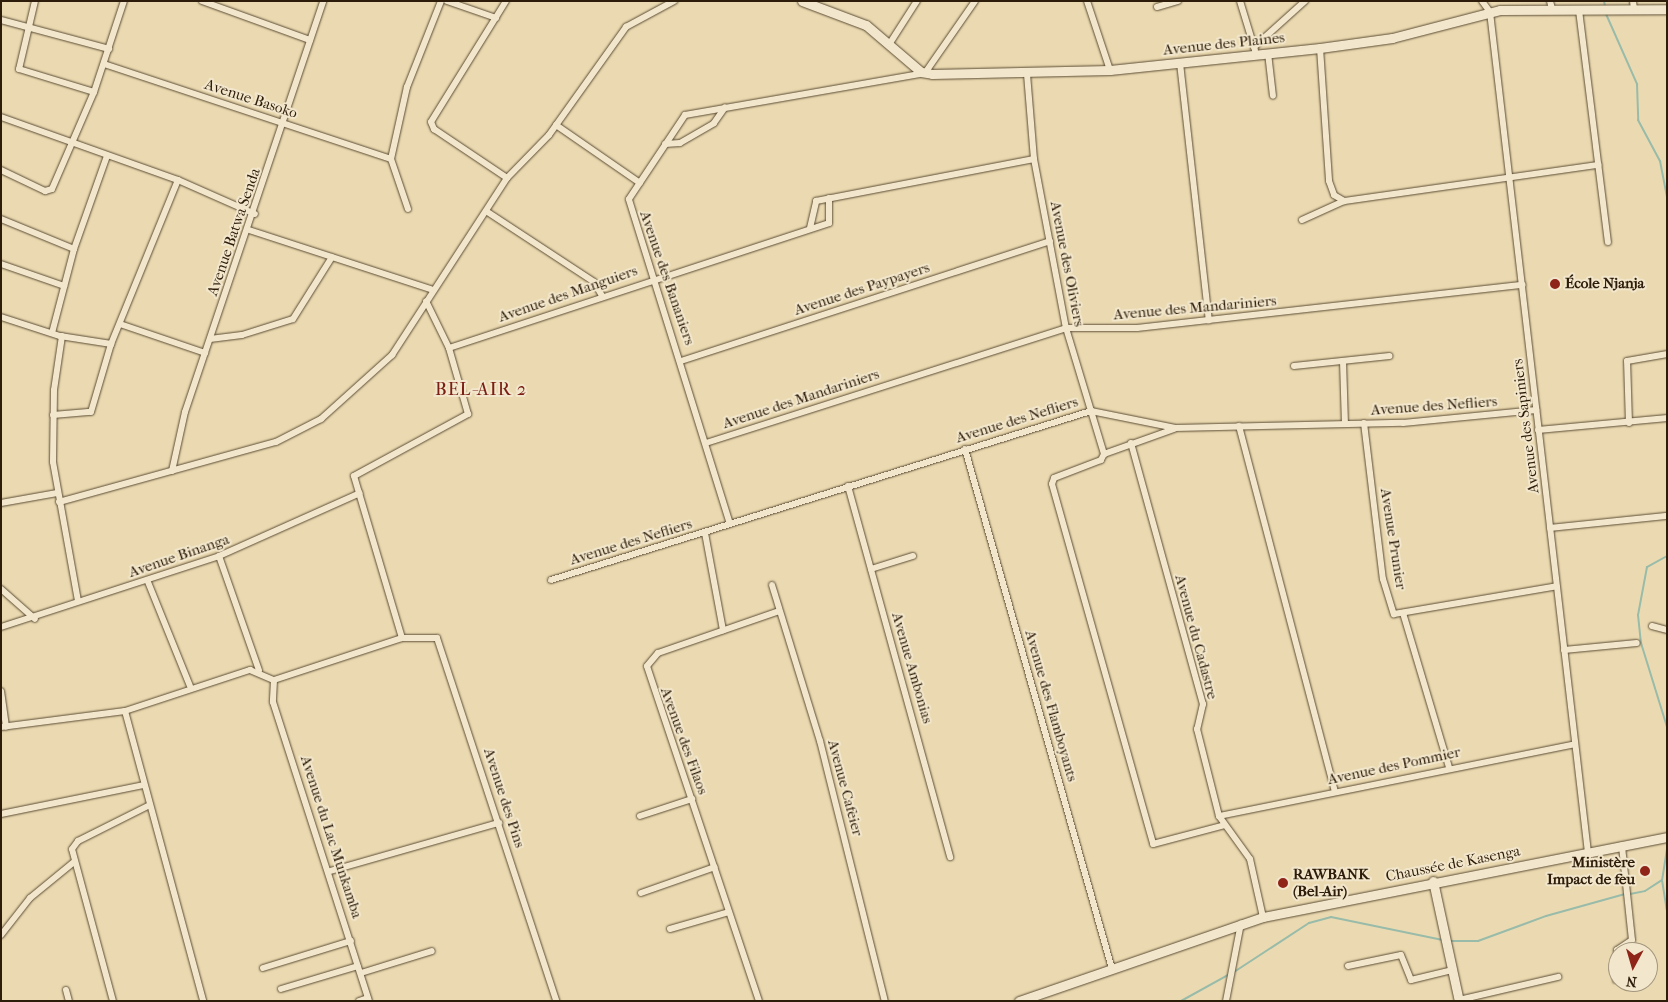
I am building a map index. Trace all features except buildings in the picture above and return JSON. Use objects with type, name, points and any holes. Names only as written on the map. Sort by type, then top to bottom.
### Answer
[{"type":"street","points":[[35,1],[19,69],[94,92]]},
{"type":"street","points":[[1,170],[49,192],[74,144],[104,64],[124,1]]},
{"type":"street","points":[[202,1],[310,40]]},
{"type":"street","name":"Avenue Batwa Senda","points":[[172,471],[205,353],[249,230],[323,1]]},
{"type":"street","points":[[408,209],[391,159],[409,78],[441,1]]},
{"type":"street","points":[[447,1],[496,18]]},
{"type":"street","points":[[506,1],[432,125],[507,178]]},
{"type":"street","points":[[59,502],[276,442],[320,420],[384,364],[426,301],[431,290],[507,178],[556,125],[626,27],[674,1]]},
{"type":"street","points":[[802,1],[866,25],[925,73],[975,1]]},
{"type":"street","points":[[890,44],[917,1]]},
{"type":"street","points":[[1087,1],[1110,70]]},
{"type":"street","points":[[1158,7],[1178,1]]},
{"type":"street","points":[[1240,1],[1255,51],[1305,1]]},
{"type":"street","name":"Avenue des Sapiniers","points":[[1482,1],[1490,12],[1588,852]]},
{"type":"street","name":"Avenue des Plaines","points":[[925,73],[1027,74],[1110,70],[1180,63],[1255,51],[1268,53],[1320,48],[1392,38],[1490,12],[1551,5],[1579,10],[1620,9],[1634,5],[1667,9]]},
{"type":"street","points":[[1579,10],[1608,242]]},
{"type":"street","points":[[1,20],[30,26],[109,49]]},
{"type":"street","points":[[1320,48],[1329,181],[1334,195],[1344,201]]},
{"type":"street","points":[[1268,53],[1273,96]]},
{"type":"street","points":[[1180,63],[1210,320]]},
{"type":"street","name":"Avenue Basoko","points":[[104,64],[284,122],[391,159]]},
{"type":"street","name":"Avenue des Bananiers","points":[[730,524],[682,361],[628,204],[685,115],[725,106],[925,73]]},
{"type":"street","name":"Avenue des Oliviers","points":[[1027,74],[1034,160],[1066,328],[1104,454]]},
{"type":"street","points":[[666,144],[680,143],[714,123],[725,106]]},
{"type":"street","points":[[1,117],[178,180],[254,214]]},
{"type":"street","points":[[556,125],[640,183]]},
{"type":"street","points":[[52,332],[74,249],[107,156]]},
{"type":"street","points":[[810,228],[815,202],[1034,160]]},
{"type":"street","points":[[1302,220],[1344,201],[1510,179],[1598,165]]},
{"type":"street","points":[[53,415],[90,413],[111,344],[178,180]]},
{"type":"street","name":"Avenue des Manguiers","points":[[449,348],[653,278],[832,220],[829,198]]},
{"type":"street","points":[[486,211],[594,282],[602,296]]},
{"type":"street","points":[[1,219],[74,249]]},
{"type":"street","points":[[249,230],[431,290]]},
{"type":"street","name":"Avenue des Paypayers","points":[[682,361],[1050,241]]},
{"type":"street","points":[[210,338],[242,335],[293,319],[332,257]]},
{"type":"street","points":[[1,264],[64,286]]},
{"type":"street","name":"Avenue des Mandariniers","points":[[706,443],[1066,328],[1136,328],[1522,285]]},
{"type":"street","points":[[402,638],[354,476],[467,415],[449,348],[426,301]]},
{"type":"street","points":[[1,318],[62,336],[111,344]]},
{"type":"street","points":[[120,324],[205,353]]},
{"type":"street","points":[[62,336],[53,415],[57,493],[78,601]]},
{"type":"street","points":[[1629,423],[1627,361],[1667,354]]},
{"type":"street","points":[[1294,366],[1389,356]]},
{"type":"street","points":[[1343,361],[1345,423]]},
{"type":"street","name":"Avenue des Nefliers","points":[[551,580],[1091,410],[1175,428],[1364,423],[1536,410]]},
{"type":"street","points":[[1538,430],[1667,418]]},
{"type":"street","name":"Avenue Prunier","points":[[1364,423],[1383,579],[1393,611],[1403,613]]},
{"type":"street","points":[[1239,426],[1335,792]]},
{"type":"street","points":[[1175,428],[1104,454],[1100,460],[1054,478],[1052,484],[1153,844],[1225,825]]},
{"type":"street","name":"Avenue du Cadastre","points":[[1131,443],[1201,697],[1197,729],[1219,816],[1250,858],[1263,917]]},
{"type":"street","name":"Avenue des Flamboyants","points":[[965,449],[1112,969]]},
{"type":"street","name":"Avenue Ambonias","points":[[848,486],[950,857]]},
{"type":"street","points":[[1,503],[57,493]]},
{"type":"street","name":"Avenue Binanga","points":[[1,627],[35,619],[78,601],[148,582],[219,556],[360,493]]},
{"type":"street","points":[[1550,528],[1666,516]]},
{"type":"street","points":[[705,533],[723,630],[779,611]]},
{"type":"street","points":[[219,556],[259,670],[274,680]]},
{"type":"street","points":[[871,569],[913,556]]},
{"type":"street","points":[[148,582],[190,686]]},
{"type":"street","name":"Avenue Cafeier","points":[[772,585],[820,741],[884,1001]]},
{"type":"street","points":[[1449,766],[1403,613],[1557,586]]},
{"type":"street","points":[[1,589],[35,619]]},
{"type":"street","points":[[1652,626],[1667,630]]},
{"type":"street","name":"Avenue des Filaos","points":[[723,630],[658,653],[647,666],[759,1001]]},
{"type":"street","name":"Avenue des Pins","points":[[274,680],[402,638],[428,635],[439,641],[556,1001]]},
{"type":"street","points":[[1564,650],[1637,643]]},
{"type":"street","points":[[1,691],[4,727],[125,711],[190,686],[259,670]]},
{"type":"street","name":"Avenue du Lac Munkamba","points":[[274,680],[273,702],[330,871],[368,1000]]},
{"type":"street","points":[[125,711],[143,785],[203,1001]]},
{"type":"street","name":"Avenue des Pommier","points":[[1219,816],[1449,766],[1575,744]]},
{"type":"street","points":[[1,814],[143,785]]},
{"type":"street","points":[[640,816],[692,799]]},
{"type":"street","points":[[113,1001],[74,862],[74,844],[150,805]]},
{"type":"street","points":[[330,871],[499,823]]},
{"type":"street","name":"Chaussée de Kasenga","points":[[1019,1001],[1263,917],[1434,881],[1666,838]]},
{"type":"street","points":[[1622,846],[1632,940],[1629,942]]},
{"type":"street","points":[[1,935],[30,898],[74,862]]},
{"type":"street","points":[[641,893],[715,867]]},
{"type":"street","points":[[1434,881],[1459,1001],[1558,977]]},
{"type":"street","points":[[670,929],[729,912]]},
{"type":"street","points":[[1226,1001],[1241,923]]},
{"type":"street","points":[[263,968],[351,941]]},
{"type":"street","points":[[281,989],[432,951]]},
{"type":"street","points":[[1348,966],[1401,955],[1411,980],[1452,970]]},
{"type":"street","points":[[66,990],[70,1001]]},
{"type":"street","points":[[359,1001],[368,1000]]},
{"type":"waterway","points":[[1604,1],[1605,6]]},
{"type":"waterway","points":[[1606,14],[1637,84],[1638,120],[1660,161],[1667,196]]},
{"type":"waterway","points":[[1667,556],[1647,567],[1638,615],[1641,643],[1667,727]]},
{"type":"waterway","points":[[1667,849],[1662,880],[1667,910]]},
{"type":"waterway","points":[[1630,894],[1645,891],[1662,880]]},
{"type":"waterway","points":[[1450,941],[1478,941],[1546,916],[1625,894]]},
{"type":"waterway","points":[[1234,972],[1309,923],[1331,917],[1443,940]]},
{"type":"waterway","points":[[1181,1001],[1230,974]]},
{"type":"place","name":"École Njanja","points":[[1555,284]]},
{"type":"place","name":"Ministère Impact de feu","points":[[1645,871]]},
{"type":"place","name":"RAWBANK (Bel-Air)","points":[[1283,883]]},
{"type":"district","name":"BEL-AIR 2","points":[[481,390]]}]
